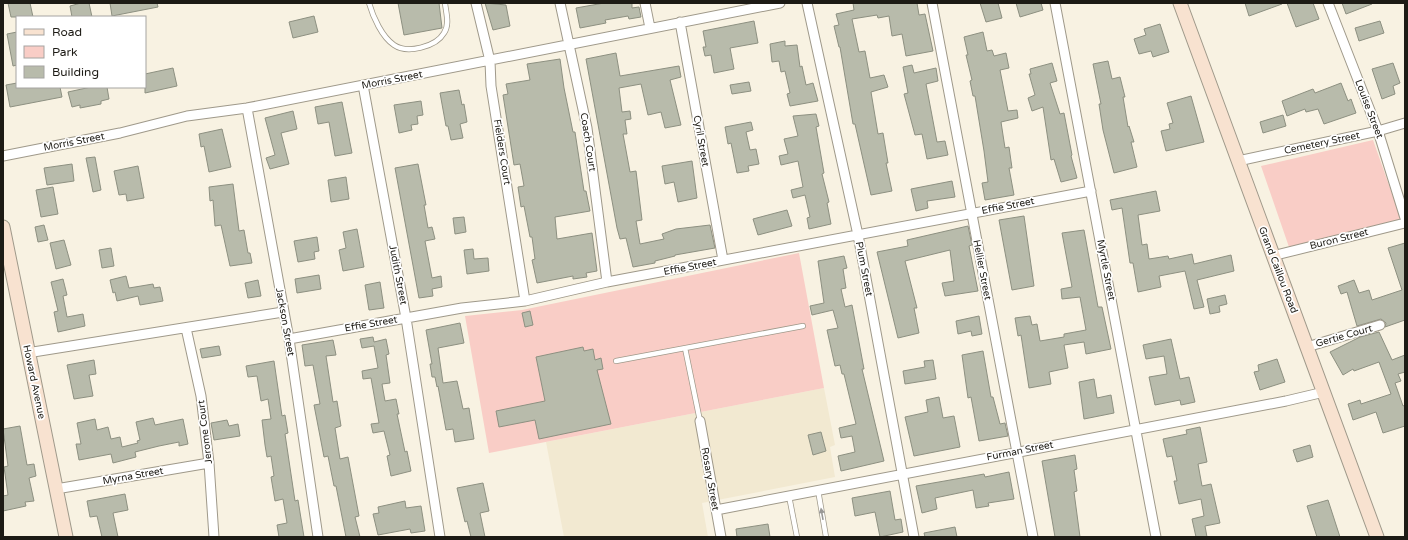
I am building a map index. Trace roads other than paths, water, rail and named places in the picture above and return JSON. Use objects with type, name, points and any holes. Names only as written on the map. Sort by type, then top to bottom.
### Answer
[{"type":"main road","name":"Grand Caillou Road","points":[[1180,3],[1272,256],[1307,346],[1377,537]]},
{"type":"main road","name":"Howard Avenue","points":[[3,227],[27,353],[66,537]]},
{"type":"street","name":"Fielders Court","points":[[476,3],[490,61],[491,86],[526,301]]},
{"type":"street","name":"Coach Court","points":[[560,3],[587,128],[607,282]]},
{"type":"street","points":[[645,3],[650,28]]},
{"type":"street","name":"Morris Street","points":[[3,156],[120,134],[187,116],[247,108],[570,45],[680,22],[732,7],[780,3]]},
{"type":"street","name":"Plum Street","points":[[807,3],[858,235],[914,537]]},
{"type":"street","name":"Hellier Street","points":[[932,3],[1033,537]]},
{"type":"street","name":"Myrtle Street","points":[[1055,3],[1156,537]]},
{"type":"street","name":"Louise Street","points":[[1328,3],[1378,131],[1405,218]]},
{"type":"street","name":"Cyril Street","points":[[680,22],[723,260]]},
{"type":"street","name":"Judith Street","points":[[362,85],[406,318],[440,537]]},
{"type":"street","name":"Jackson Street","points":[[247,108],[289,339],[318,537]]},
{"type":"street","name":"Cemetery Street","points":[[1238,161],[1378,131],[1405,123]]},
{"type":"street","name":"Effie Street","points":[[289,339],[462,308],[526,301],[607,282],[1091,190]]},
{"type":"street","name":"Buron Street","points":[[1272,256],[1405,223]]},
{"type":"street","points":[[27,353],[283,312]]},
{"type":"street","name":"Gertie Court","points":[[1307,346],[1380,325]]},
{"type":"street","name":"Jerome Court","points":[[186,328],[201,396],[210,463],[214,537]]},
{"type":"street","name":"Furman Street","points":[[716,510],[1286,401],[1324,392]]},
{"type":"street","name":"Rosary Street","points":[[700,421],[721,537]]},
{"type":"street","name":"Myrna Street","points":[[56,489],[210,463]]},
{"type":"lane","points":[[369,3],[384,34],[392,44],[405,49],[431,44],[444,34],[448,19],[445,3]]},
{"type":"lane","points":[[616,362],[803,326]]},
{"type":"lane","points":[[685,348],[700,421]]},
{"type":"lane","points":[[818,490],[826,537]]},
{"type":"lane","points":[[790,496],[797,537]]}]
